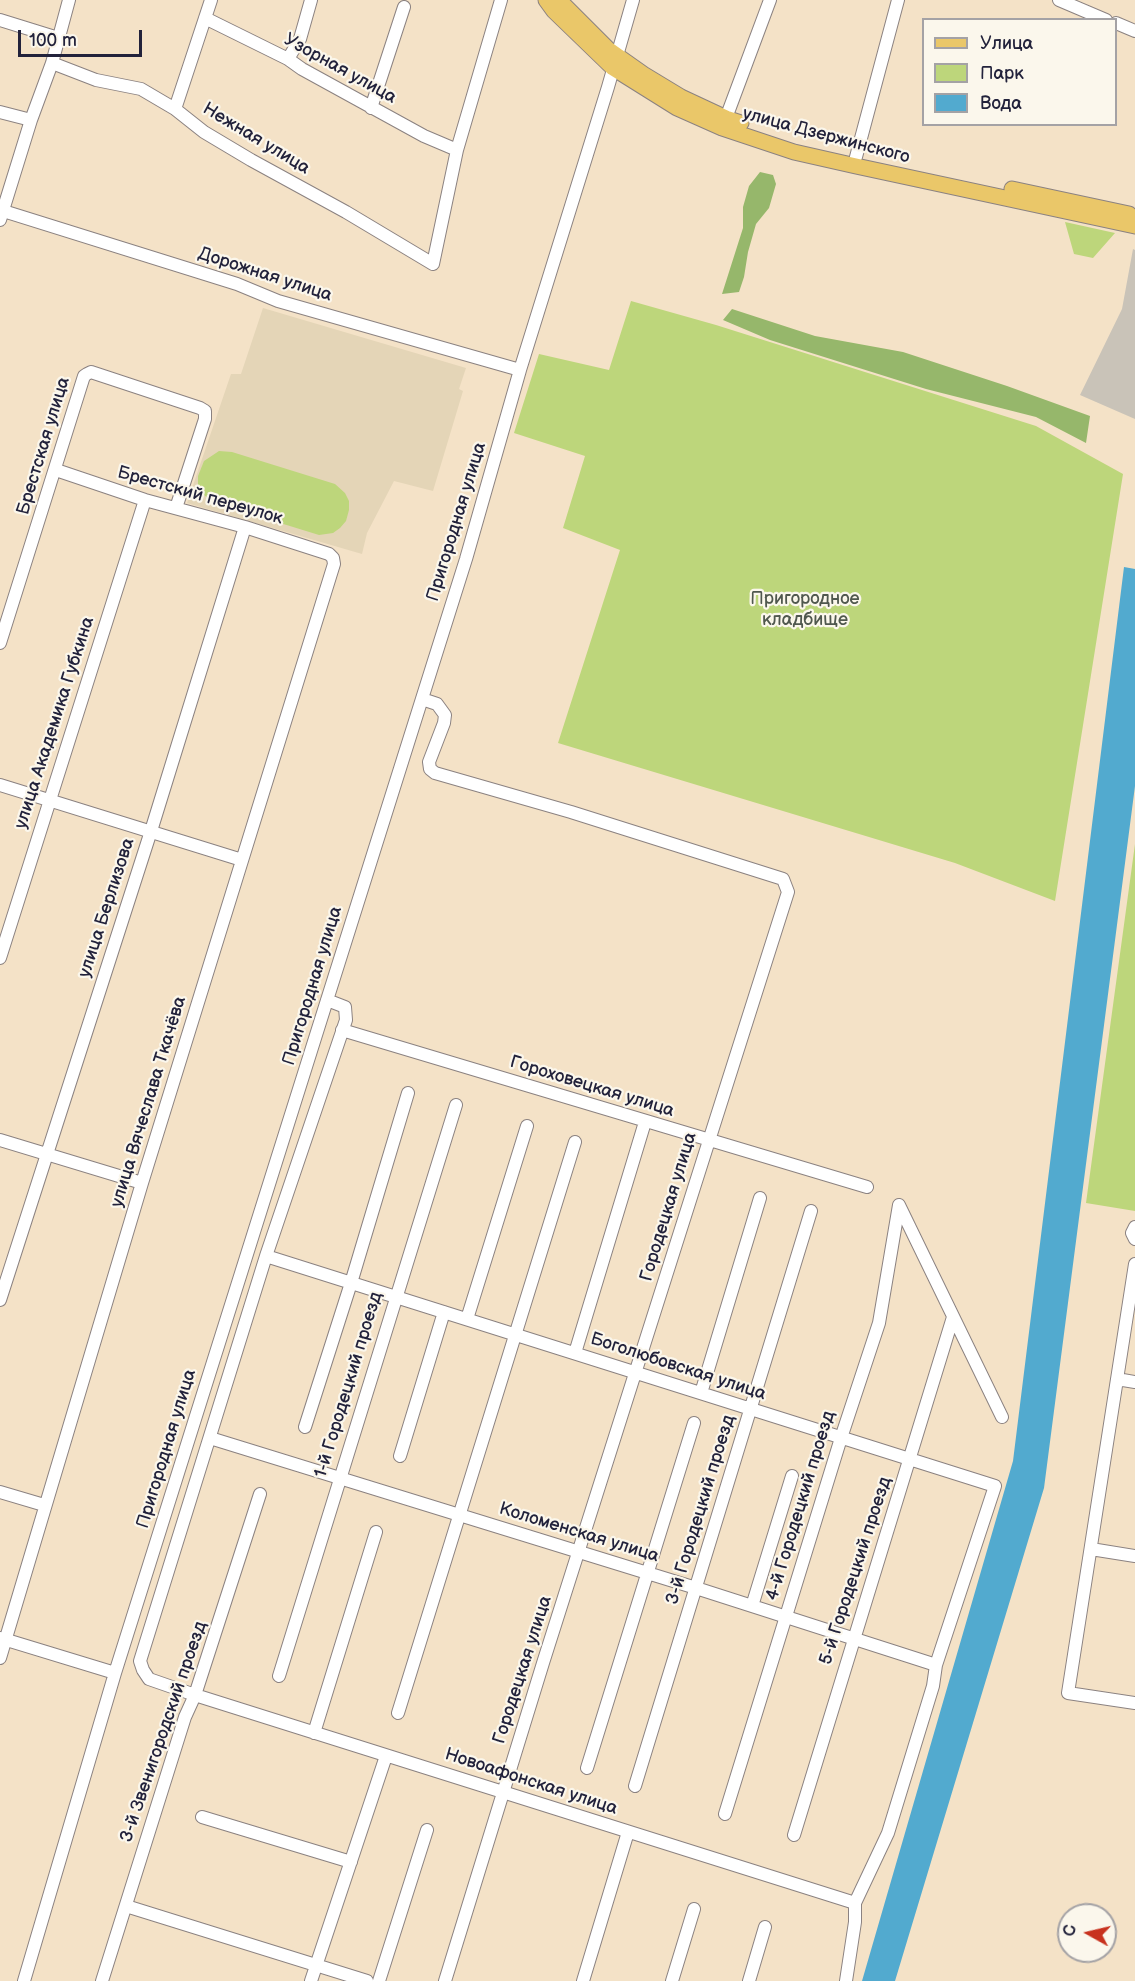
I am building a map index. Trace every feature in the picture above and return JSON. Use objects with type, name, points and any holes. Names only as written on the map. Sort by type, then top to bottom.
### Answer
[{"type":"main road","name":"улица Дзержинского","points":[[546,0],[554,11],[615,62],[686,112],[722,128],[794,152],[1135,226]]},
{"type":"main road","name":"улица Дзержинского","points":[[559,0],[615,62],[726,118],[796,141],[856,157],[1135,215]]},
{"type":"street","points":[[1,214],[52,63],[69,0]]},
{"type":"street","points":[[175,109],[211,0]]},
{"type":"street","points":[[288,59],[300,39],[311,0]]},
{"type":"street","points":[[457,150],[501,0]]},
{"type":"street","name":"Пригородная улица","points":[[24,1981],[115,1673],[466,559],[520,370],[633,0]]},
{"type":"street","points":[[726,118],[770,0]]},
{"type":"street","points":[[856,157],[898,0]]},
{"type":"street","points":[[1059,0],[1101,18]]},
{"type":"street","points":[[371,108],[404,7]]},
{"type":"street","name":"Узорная улица","points":[[205,18],[288,59],[302,69],[424,136],[457,150]]},
{"type":"street","points":[[0,20],[58,38]]},
{"type":"street","points":[[1117,23],[1135,31]]},
{"type":"street","name":"Нежная улица","points":[[52,63],[96,80],[141,89],[175,109],[213,137],[433,264],[457,150]]},
{"type":"street","points":[[0,112],[32,120]]},
{"type":"street","name":"Дорожная улица","points":[[1,214],[237,284],[278,300],[520,370]]},
{"type":"street","name":"Брестская улица","points":[[0,643],[84,376],[91,372],[205,411],[205,419],[176,508]]},
{"type":"street","name":"Брестский переулок","points":[[56,470],[146,500],[245,526],[329,554],[333,558]]},
{"type":"street","name":"улица Академика Губкина","points":[[0,958],[146,500]]},
{"type":"street","name":"улица Берлизова","points":[[0,1299],[151,831],[245,526]]},
{"type":"street","name":"улица Вячеслава Ткачёва","points":[[0,1658],[3,1639],[142,1183],[334,564],[333,558]]},
{"type":"street","name":"Городецкая улица","points":[[422,699],[437,704],[445,715],[429,762],[430,769],[435,772],[783,879],[788,892],[543,1663],[445,1981]]},
{"type":"street","points":[[0,785],[243,860]]},
{"type":"street","points":[[327,1000],[345,1006],[346,1020],[342,1030]]},
{"type":"street","name":"Гороховецкая улица","points":[[342,1030],[867,1187]]},
{"type":"street","name":"Новоафонская улица","points":[[342,1030],[279,1213],[140,1661],[142,1670],[149,1678],[195,1695],[855,1903]]},
{"type":"street","points":[[305,1427],[408,1093]]},
{"type":"street","name":"1-й Городецкий проезд","points":[[279,1676],[456,1105]]},
{"type":"street","points":[[574,1353],[645,1122]]},
{"type":"street","points":[[466,1319],[527,1126]]},
{"type":"street","points":[[0,1140],[142,1183]]},
{"type":"street","points":[[398,1713],[575,1142]]},
{"type":"street","points":[[701,1394],[760,1198]]},
{"type":"street","name":"4-й Городецкий проезд","points":[[725,1814],[841,1438],[879,1323],[899,1205],[953,1317]]},
{"type":"street","points":[[262,1208],[279,1213]]},
{"type":"street","name":"3-й Городецкий проезд","points":[[635,1786],[812,1210]]},
{"type":"street","points":[[1135,1227],[1132,1233],[1135,1239]]},
{"type":"street","name":"Боголюбовская улица","points":[[266,1256],[994,1486],[936,1665]]},
{"type":"street","points":[[1135,1264],[1068,1693],[1135,1702]]},
{"type":"street","points":[[400,1456],[444,1312]]},
{"type":"street","points":[[953,1317],[1002,1417]]},
{"type":"street","name":"5-й Городецкий проезд","points":[[794,1834],[953,1317]]},
{"type":"street","points":[[1117,1379],[1135,1382]]},
{"type":"street","points":[[587,1768],[694,1423]]},
{"type":"street","name":"Коломенская улица","points":[[210,1438],[786,1616],[936,1665]]},
{"type":"street","points":[[187,1447],[205,1453]]},
{"type":"street","points":[[752,1606],[792,1476]]},
{"type":"street","points":[[0,1492],[44,1505]]},
{"type":"street","name":"3-й Звенигородский проезд","points":[[102,1981],[185,1717],[195,1695],[260,1494]]},
{"type":"street","points":[[314,1733],[376,1532]]},
{"type":"street","points":[[1090,1549],[1135,1556]]},
{"type":"street","points":[[3,1639],[115,1673]]},
{"type":"street","points":[[846,1981],[855,1922],[855,1903],[888,1833],[933,1686],[936,1665]]},
{"type":"street","points":[[311,1981],[386,1756]]},
{"type":"street","points":[[202,1817],[351,1862]]},
{"type":"street","points":[[379,1981],[427,1830]]},
{"type":"street","points":[[583,1981],[628,1832]]},
{"type":"street","points":[[126,1905],[367,1981]]},
{"type":"street","points":[[672,1981],[694,1909]]},
{"type":"street","points":[[748,1981],[765,1927]]},
{"type":"shaded area","points":[[1133,249],[1135,250],[1135,419],[1080,395],[1122,309]]},
{"type":"shaded area","points":[[263,308],[466,368],[459,389],[463,391],[433,491],[394,481],[367,533],[362,554],[187,503],[231,374],[241,374]]},
{"type":"green space","points":[[760,172],[773,175],[776,184],[769,208],[756,224],[739,292],[722,294],[743,228],[743,207],[749,186]]},
{"type":"green space","points":[[1065,222],[1115,233],[1093,258],[1074,254]]},
{"type":"green space","name":"Пригородное кладбище","points":[[631,301],[716,325],[1036,426],[1123,474],[1055,901],[955,863],[558,743],[620,550],[563,528],[585,456],[514,433],[539,354],[609,370]]},
{"type":"green space","points":[[732,309],[815,336],[903,352],[1090,416],[1086,443],[1036,417],[926,389],[770,340],[723,320]]},
{"type":"green space","points":[[219,451],[232,452],[335,484],[345,493],[349,501],[346,521],[333,533],[319,535],[212,502],[202,493],[198,485],[198,476],[204,461]]},
{"type":"green space","points":[[1135,844],[1135,1211],[1086,1203]]},
{"type":"water","points":[[1124,567],[1135,569],[1135,786],[1044,1488],[895,1981],[862,1981],[1013,1461]]}]
